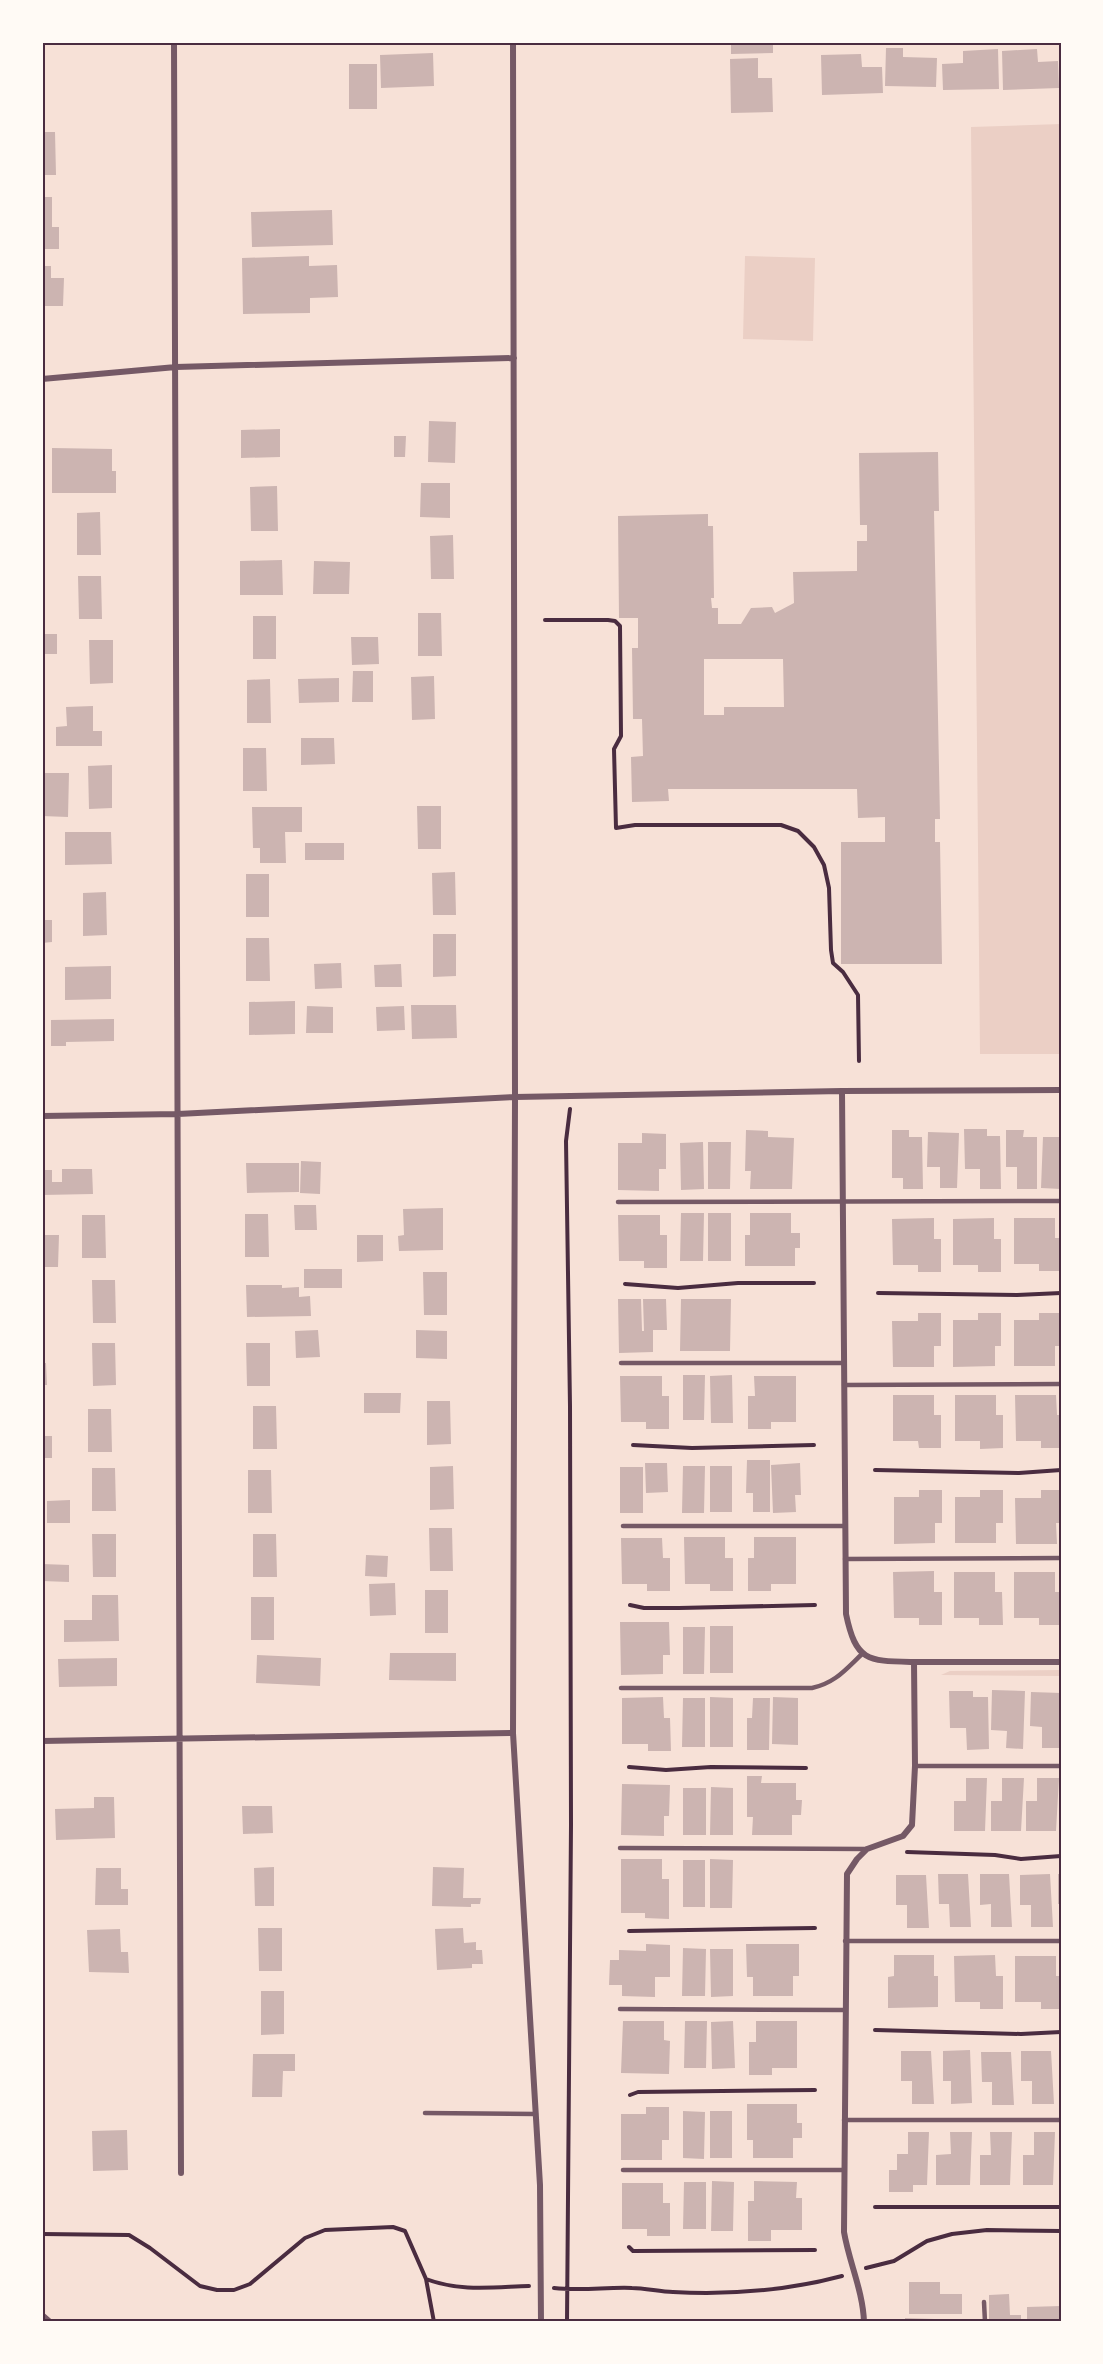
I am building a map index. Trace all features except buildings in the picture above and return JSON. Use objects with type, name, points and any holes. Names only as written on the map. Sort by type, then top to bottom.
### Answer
[{"type":"street","points":[[174,42],[181,2173]]},
{"type":"street","points":[[513,42],[515,1097],[513,1733],[540,2185],[542,2322]]},
{"type":"street","points":[[42,379],[176,368],[514,358]]},
{"type":"street","points":[[42,1116],[178,1114],[515,1097],[842,1091],[1061,1090]]},
{"type":"street","points":[[842,1091],[845,1559],[846,1614],[851,1638],[862,1654],[882,1662],[1061,1662]]},
{"type":"street","points":[[864,2322],[861,2297],[844,2232],[844,2010],[847,1874],[867,1849],[903,1836],[912,1825],[915,1766],[914,1662]]},
{"type":"street","points":[[42,1741],[513,1733]]},
{"type":"street","points":[[42,2315],[50,2322]]},
{"type":"lane","points":[[618,1202],[1061,1201]]},
{"type":"lane","points":[[621,1363],[844,1363]]},
{"type":"lane","points":[[844,1385],[1061,1384]]},
{"type":"lane","points":[[623,1526],[845,1526]]},
{"type":"lane","points":[[845,1559],[1061,1558]]},
{"type":"lane","points":[[621,1688],[812,1688],[826,1685],[862,1654]]},
{"type":"lane","points":[[915,1766],[1061,1766]]},
{"type":"lane","points":[[620,1848],[867,1849]]},
{"type":"lane","points":[[845,1941],[1061,1941]]},
{"type":"lane","points":[[620,2009],[844,2010]]},
{"type":"lane","points":[[425,2113],[536,2114]]},
{"type":"lane","points":[[844,2120],[1061,2120]]},
{"type":"lane","points":[[623,2170],[844,2170]]},
{"type":"lane","points":[[984,2302],[985,2322]]},
{"type":"path","points":[[545,620],[608,620],[615,621],[620,626],[621,736],[614,749],[616,828],[635,825],[781,825],[798,831],[814,847],[824,866],[829,888],[833,963],[843,972],[858,995],[859,1061]]},
{"type":"path","points":[[567,2322],[571,1790],[570,1406],[566,1141],[570,1109]]},
{"type":"path","points":[[625,1284],[678,1288],[738,1283],[814,1283]]},
{"type":"path","points":[[878,1293],[1017,1295],[1061,1293]]},
{"type":"path","points":[[633,1445],[692,1448],[814,1444]]},
{"type":"path","points":[[874,1470],[1019,1473],[1061,1470]]},
{"type":"path","points":[[630,1605],[644,1608],[679,1608],[815,1605]]},
{"type":"path","points":[[629,1767],[666,1770],[711,1767],[806,1768]]},
{"type":"path","points":[[907,1852],[995,1855],[1021,1859],[1061,1856]]},
{"type":"path","points":[[629,1931],[815,1928]]},
{"type":"path","points":[[875,2030],[1021,2034],[1061,2032]]},
{"type":"path","points":[[630,2095],[638,2092],[816,2090]]},
{"type":"path","points":[[874,2207],[1061,2207]]},
{"type":"path","points":[[42,2234],[129,2235],[200,2286],[217,2290],[234,2290],[250,2284],[305,2238],[325,2230],[393,2227],[405,2231],[426,2279],[434,2322]]},
{"type":"path","points":[[426,2279],[446,2286],[471,2288],[541,2286],[578,2291],[633,2288],[671,2292],[754,2292],[786,2288],[894,2261],[927,2241],[952,2234],[987,2230],[1061,2231]]},
{"type":"path","points":[[629,2247],[633,2251],[815,2250]]},
{"type":"shaded area","points":[[1061,124],[1061,1054],[980,1054],[971,127]]},
{"type":"shaded area","points":[[745,256],[815,258],[813,341],[743,339]]},
{"type":"shaded area","points":[[1061,1670],[1061,1676],[941,1675],[950,1671]]}]
